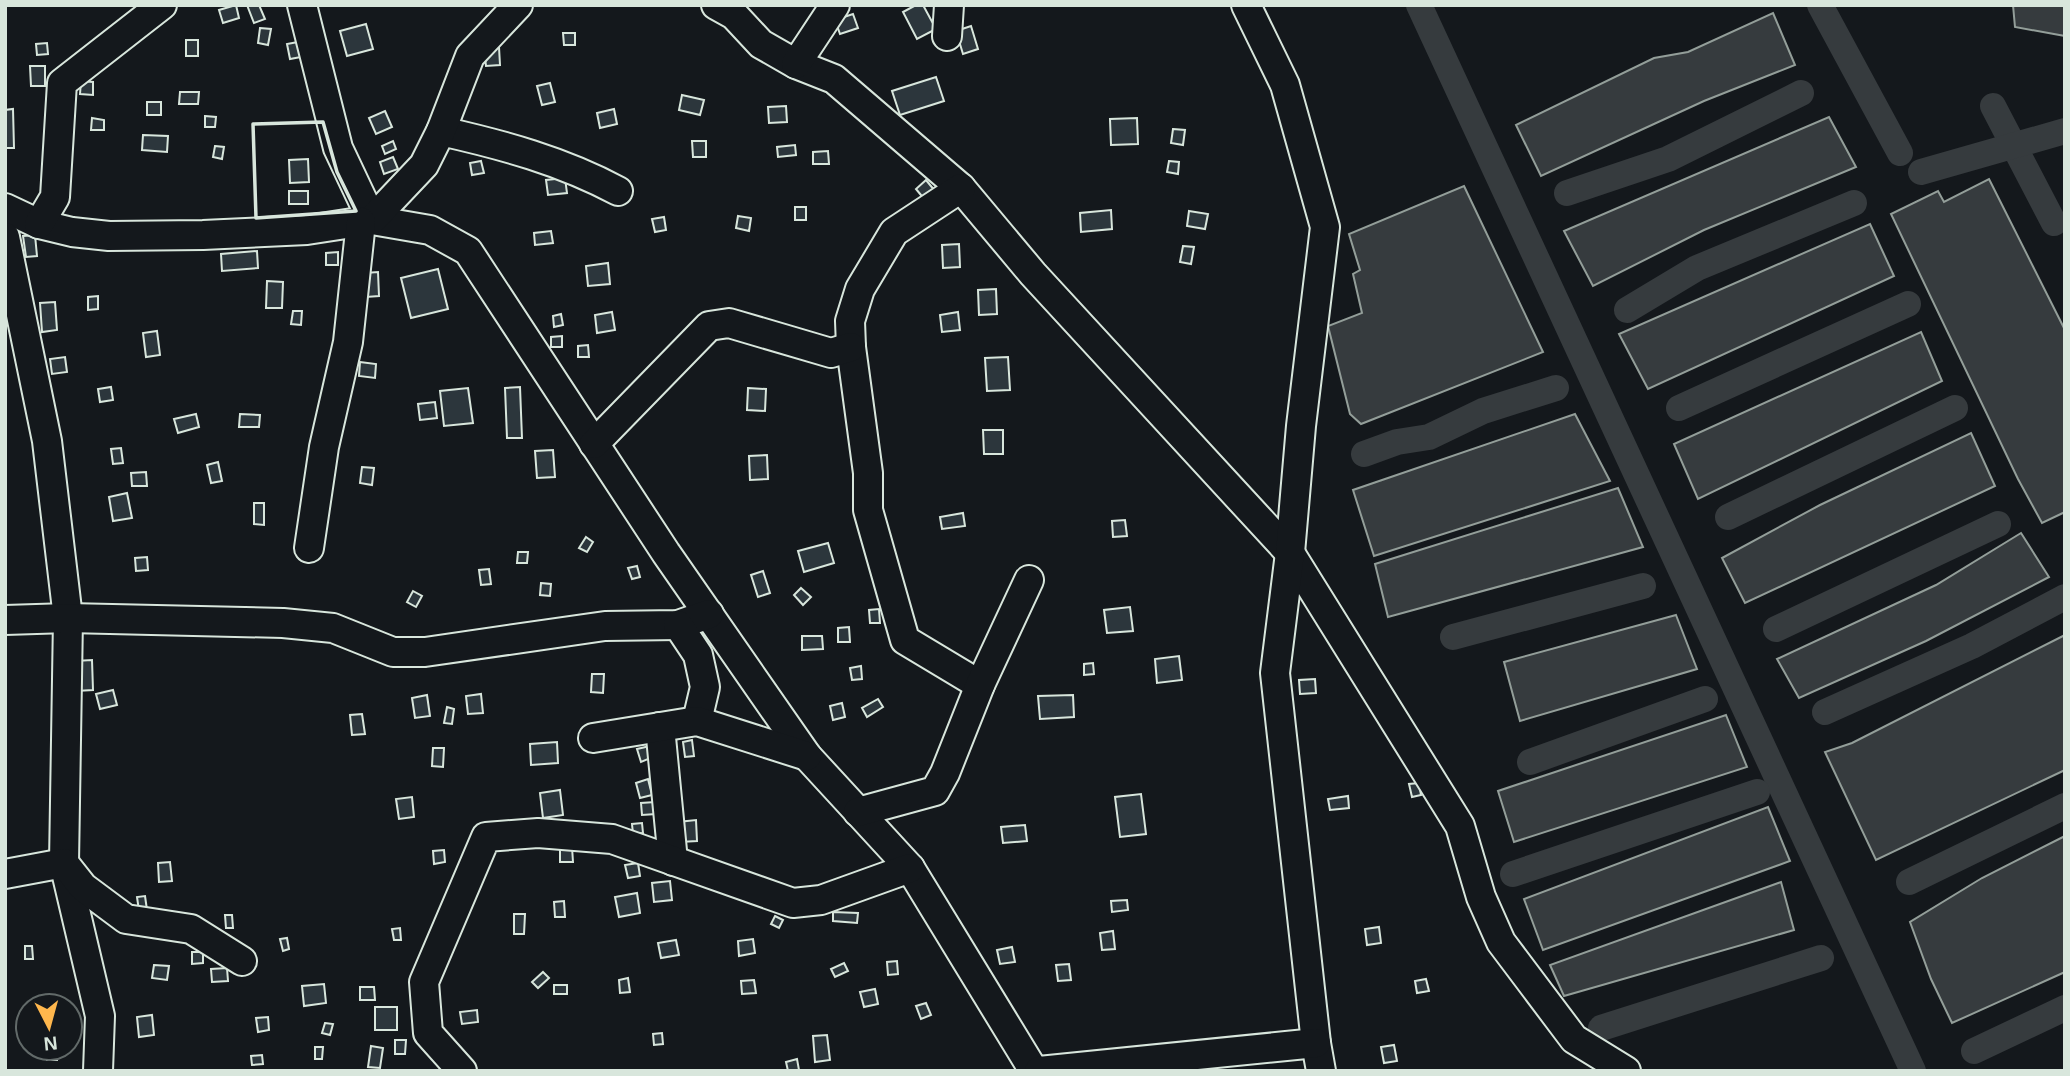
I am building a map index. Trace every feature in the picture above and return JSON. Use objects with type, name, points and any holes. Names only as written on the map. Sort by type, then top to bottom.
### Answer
[{"type":"street","points":[[39,224],[55,197],[62,83],[162,5]]},
{"type":"street","points":[[302,5],[338,148],[367,221],[348,342],[324,447],[309,548]]},
{"type":"street","points":[[367,221],[424,164],[442,131],[470,56],[518,5]]},
{"type":"street","points":[[947,36],[950,5]]},
{"type":"street","points":[[1246,5],[1285,85],[1325,227],[1275,673],[1321,1071]]},
{"type":"street","points":[[717,6],[734,15],[761,44],[796,64],[834,79],[961,188],[1033,274],[1290,553],[1460,825],[1482,897],[1501,942],[1574,1039],[1626,1071]]},
{"type":"street","points":[[796,64],[835,6]]},
{"type":"street","points":[[442,131],[503,145],[585,173],[618,191]]},
{"type":"street","points":[[961,188],[894,232],[860,289],[850,321],[868,473],[868,510],[905,640],[980,685]]},
{"type":"street","points":[[5,208],[39,224],[72,232],[109,236],[307,230],[367,221],[430,230],[468,251],[594,444],[807,756],[910,868],[1037,1071],[1316,1043]]},
{"type":"street","points":[[5,237],[11,299],[47,441],[68,618],[64,863],[100,1016],[98,1071]]},
{"type":"street","points":[[594,444],[709,326],[729,323],[831,353],[851,347]]},
{"type":"street","points":[[858,811],[935,791],[946,773],[980,685],[1029,580]]},
{"type":"street","points":[[5,620],[68,618],[295,624],[332,628],[393,652],[425,652],[605,626],[678,625],[709,614]]},
{"type":"street","points":[[678,625],[698,655],[705,687],[697,721]]},
{"type":"street","points":[[593,738],[697,721],[807,756]]},
{"type":"street","points":[[660,727],[673,861]]},
{"type":"street","points":[[462,1071],[428,1033],[424,982],[486,837],[538,833],[612,839],[793,903],[821,900],[910,868]]},
{"type":"street","points":[[5,874],[64,863]]},
{"type":"street","points":[[64,863],[83,887],[125,919],[191,929],[242,961]]},
{"type":"shaded area","points":[[2013,5],[2065,5],[2065,36],[2015,27]]},
{"type":"shaded area","points":[[1773,13],[1795,65],[1704,101],[1541,176],[1516,125],[1654,58],[1688,52]]},
{"type":"shaded area","points":[[1829,117],[1856,167],[1704,230],[1593,286],[1564,231]]},
{"type":"shaded area","points":[[1989,179],[2065,330],[2065,512],[2042,523],[2018,479],[1891,214],[1938,191],[1944,202]]},
{"type":"shaded area","points":[[1464,186],[1543,352],[1361,424],[1350,414],[1328,326],[1362,313],[1353,274],[1360,270],[1349,234]]},
{"type":"shaded area","points":[[1870,224],[1894,276],[1648,389],[1619,334]]},
{"type":"shaded area","points":[[1921,332],[1942,381],[1698,499],[1674,444]]},
{"type":"shaded area","points":[[1575,414],[1610,481],[1374,556],[1353,490]]},
{"type":"shaded area","points":[[1971,433],[1995,486],[1745,603],[1722,558],[1820,505]]},
{"type":"shaded area","points":[[1618,488],[1643,547],[1388,617],[1375,564]]},
{"type":"shaded area","points":[[2021,533],[2049,577],[1926,641],[1799,698],[1777,659],[1936,585]]},
{"type":"shaded area","points":[[1676,615],[1697,669],[1520,721],[1504,662]]},
{"type":"shaded area","points":[[2065,635],[2065,770],[1876,860],[1825,752],[1852,743]]},
{"type":"shaded area","points":[[1726,715],[1747,767],[1514,842],[1498,791]]},
{"type":"shaded area","points":[[1768,807],[1790,861],[1543,950],[1524,899]]},
{"type":"shaded area","points":[[2065,836],[2065,972],[1952,1023],[1931,979],[1910,922],[1982,878]]},
{"type":"shaded area","points":[[1781,882],[1794,930],[1564,996],[1550,965]]},
{"type":"building","points":[[236,5],[239,18],[223,23],[219,10]]},
{"type":"building","points":[[247,5],[259,5],[265,19],[254,23]]},
{"type":"building","points":[[916,5],[923,5],[936,29],[917,39],[903,12]]},
{"type":"building","points":[[853,14],[858,28],[840,34],[835,20]]},
{"type":"building","points":[[366,24],[373,49],[347,56],[340,31]]},
{"type":"building","points":[[971,26],[978,49],[963,54],[956,31]]},
{"type":"building","points":[[260,28],[271,29],[268,45],[258,43]]},
{"type":"building","points":[[563,33],[575,33],[575,45],[564,45]]},
{"type":"building","points":[[186,40],[198,40],[198,56],[186,56]]},
{"type":"building","points":[[298,42],[301,57],[290,59],[287,44]]},
{"type":"building","points":[[47,43],[48,54],[37,55],[36,44]]},
{"type":"building","points":[[499,47],[500,65],[486,66],[484,49]]},
{"type":"building","points":[[30,66],[45,66],[45,86],[31,86]]},
{"type":"building","points":[[936,77],[944,101],[900,115],[892,91]]},
{"type":"building","points":[[81,81],[93,82],[93,95],[80,94]]},
{"type":"building","points":[[550,83],[555,102],[542,105],[537,86]]},
{"type":"building","points":[[180,92],[199,92],[198,104],[179,104]]},
{"type":"building","points":[[682,95],[704,100],[700,115],[679,110]]},
{"type":"building","points":[[147,102],[161,102],[161,115],[147,115]]},
{"type":"building","points":[[786,106],[787,122],[769,123],[768,107]]},
{"type":"building","points":[[13,109],[14,148],[5,148],[5,110]]},
{"type":"building","points":[[614,109],[617,124],[600,128],[597,113]]},
{"type":"building","points":[[385,111],[392,127],[376,134],[369,118]]},
{"type":"building","points":[[205,116],[216,117],[215,127],[205,127]]},
{"type":"building","points":[[92,118],[104,120],[104,130],[91,130]]},
{"type":"building","points":[[1137,118],[1138,144],[1111,145],[1110,119]]},
{"type":"building","points":[[1173,129],[1185,130],[1183,145],[1171,143]]},
{"type":"building","points":[[143,135],[168,136],[167,152],[142,150]]},
{"type":"building","points":[[393,141],[396,149],[385,154],[382,146]]},
{"type":"building","points":[[692,141],[706,141],[706,157],[693,157]]},
{"type":"building","points":[[795,145],[796,155],[778,157],[777,147]]},
{"type":"building","points":[[215,146],[224,147],[222,159],[213,157]]},
{"type":"building","points":[[828,151],[829,164],[813,164],[813,152]]},
{"type":"building","points":[[393,157],[398,169],[384,174],[380,162]]},
{"type":"building","points":[[308,159],[309,182],[290,183],[289,160]]},
{"type":"building","points":[[481,161],[484,173],[472,175],[470,163]]},
{"type":"building","points":[[1169,161],[1179,162],[1178,174],[1167,172]]},
{"type":"building","points":[[565,178],[567,193],[548,195],[546,180]]},
{"type":"building","points":[[926,180],[935,191],[925,200],[916,189]]},
{"type":"building","points":[[289,191],[308,191],[308,204],[289,204]]},
{"type":"building","points":[[795,207],[806,207],[806,220],[795,220]]},
{"type":"building","points":[[1111,210],[1112,229],[1081,232],[1080,213]]},
{"type":"building","points":[[1189,211],[1208,214],[1205,229],[1187,226]]},
{"type":"building","points":[[738,216],[751,218],[749,231],[736,228]]},
{"type":"building","points":[[664,217],[666,230],[655,232],[652,219]]},
{"type":"building","points":[[551,231],[553,243],[535,245],[534,233]]},
{"type":"building","points":[[35,235],[37,256],[26,257],[23,236]]},
{"type":"building","points":[[959,244],[960,267],[943,268],[942,245]]},
{"type":"building","points":[[1183,246],[1194,247],[1191,264],[1180,262]]},
{"type":"building","points":[[257,251],[258,268],[222,271],[221,254]]},
{"type":"building","points":[[338,252],[338,265],[326,265],[326,253]]},
{"type":"building","points":[[608,263],[610,284],[588,286],[586,266]]},
{"type":"building","points":[[438,269],[448,309],[411,318],[401,278]]},
{"type":"building","points":[[378,272],[379,296],[366,297],[365,273]]},
{"type":"building","points":[[267,281],[283,282],[282,308],[266,308]]},
{"type":"building","points":[[996,289],[997,314],[979,315],[978,290]]},
{"type":"building","points":[[98,296],[98,309],[88,310],[88,297]]},
{"type":"building","points":[[55,302],[57,330],[42,332],[40,303]]},
{"type":"building","points":[[293,311],[302,311],[301,325],[291,324]]},
{"type":"building","points":[[612,312],[615,330],[597,333],[595,315]]},
{"type":"building","points":[[958,312],[960,330],[942,332],[940,315]]},
{"type":"building","points":[[561,314],[563,325],[554,327],[553,316]]},
{"type":"building","points":[[157,331],[160,355],[146,357],[143,333]]},
{"type":"building","points":[[562,336],[562,347],[551,347],[551,337]]},
{"type":"building","points":[[588,345],[589,357],[578,357],[578,346]]},
{"type":"building","points":[[65,357],[67,372],[52,374],[50,359]]},
{"type":"building","points":[[1008,357],[1010,390],[987,391],[985,358]]},
{"type":"building","points":[[360,362],[376,364],[375,378],[359,376]]},
{"type":"building","points":[[111,387],[113,400],[100,402],[98,389]]},
{"type":"building","points":[[520,387],[522,438],[507,438],[505,388]]},
{"type":"building","points":[[468,388],[473,423],[444,426],[440,391]]},
{"type":"building","points":[[748,388],[766,389],[765,411],[747,410]]},
{"type":"building","points":[[435,402],[437,418],[420,420],[418,404]]},
{"type":"building","points":[[196,414],[199,427],[178,433],[174,419]]},
{"type":"building","points":[[240,414],[260,415],[259,427],[239,427]]},
{"type":"building","points":[[983,430],[1003,430],[1003,454],[984,454]]},
{"type":"building","points":[[121,448],[123,463],[113,464],[111,449]]},
{"type":"building","points":[[553,450],[555,477],[537,478],[535,451]]},
{"type":"building","points":[[767,455],[768,479],[750,480],[749,456]]},
{"type":"building","points":[[218,462],[222,481],[211,483],[207,465]]},
{"type":"building","points":[[362,467],[374,468],[372,485],[360,483]]},
{"type":"building","points":[[146,472],[147,486],[132,486],[131,473]]},
{"type":"building","points":[[127,493],[132,518],[113,521],[109,497]]},
{"type":"building","points":[[254,503],[264,503],[264,525],[254,524]]},
{"type":"building","points":[[963,513],[965,526],[942,529],[940,517]]},
{"type":"building","points":[[1125,520],[1127,536],[1113,537],[1112,521]]},
{"type":"building","points":[[586,537],[593,542],[587,552],[579,548]]},
{"type":"building","points":[[828,543],[834,563],[804,572],[798,551]]},
{"type":"building","points":[[518,552],[528,552],[527,563],[517,563]]},
{"type":"building","points":[[147,557],[148,570],[136,571],[135,558]]},
{"type":"building","points":[[637,566],[640,577],[632,579],[628,568]]},
{"type":"building","points":[[489,569],[491,584],[481,585],[479,570]]},
{"type":"building","points":[[763,571],[770,593],[758,597],[751,575]]},
{"type":"building","points":[[541,583],[551,584],[550,596],[540,595]]},
{"type":"building","points":[[801,588],[811,597],[803,605],[794,595]]},
{"type":"building","points":[[413,591],[422,596],[416,607],[407,602]]},
{"type":"building","points":[[1130,607],[1133,631],[1107,633],[1104,610]]},
{"type":"building","points":[[879,609],[880,623],[870,623],[869,610]]},
{"type":"building","points":[[849,627],[850,642],[838,642],[838,628]]},
{"type":"building","points":[[802,636],[822,636],[823,649],[802,650]]},
{"type":"building","points":[[1179,656],[1182,680],[1157,683],[1155,659]]},
{"type":"building","points":[[92,660],[93,690],[76,691],[75,661]]},
{"type":"building","points":[[1093,663],[1094,674],[1084,675],[1084,664]]},
{"type":"building","points":[[861,666],[862,679],[852,680],[850,668]]},
{"type":"building","points":[[592,674],[604,674],[603,693],[591,692]]},
{"type":"building","points":[[1315,679],[1316,693],[1300,694],[1299,680]]},
{"type":"building","points":[[113,690],[117,705],[100,709],[96,694]]},
{"type":"building","points":[[481,694],[483,713],[468,714],[466,696]]},
{"type":"building","points":[[427,695],[430,716],[415,718],[412,698]]},
{"type":"building","points":[[1073,695],[1074,717],[1040,719],[1038,696]]},
{"type":"building","points":[[878,699],[883,707],[867,717],[862,708]]},
{"type":"building","points":[[842,703],[845,717],[833,720],[830,706]]},
{"type":"building","points":[[447,707],[454,709],[452,724],[444,723]]},
{"type":"building","points":[[362,714],[365,734],[352,735],[350,715]]},
{"type":"building","points":[[692,740],[694,756],[685,757],[683,742]]},
{"type":"building","points":[[557,742],[558,763],[531,765],[530,744]]},
{"type":"building","points":[[650,746],[653,757],[641,762],[637,749]]},
{"type":"building","points":[[433,748],[444,748],[443,767],[432,766]]},
{"type":"building","points":[[648,779],[652,795],[640,798],[636,783]]},
{"type":"building","points":[[1419,783],[1421,795],[1412,797],[1409,784]]},
{"type":"building","points":[[560,790],[563,815],[543,818],[540,793]]},
{"type":"building","points":[[1141,794],[1146,834],[1120,837],[1115,797]]},
{"type":"building","points":[[1348,796],[1349,808],[1330,810],[1328,799]]},
{"type":"building","points":[[412,797],[414,817],[399,819],[396,799]]},
{"type":"building","points":[[655,802],[656,814],[642,815],[641,803]]},
{"type":"building","points":[[696,820],[697,841],[680,842],[678,822]]},
{"type":"building","points":[[642,823],[643,833],[633,834],[632,824]]},
{"type":"building","points":[[1025,825],[1027,841],[1003,843],[1001,827]]},
{"type":"building","points":[[560,847],[572,847],[573,862],[560,862]]},
{"type":"building","points":[[444,850],[445,862],[434,864],[433,851]]},
{"type":"building","points":[[170,862],[172,881],[159,882],[158,863]]},
{"type":"building","points":[[638,863],[640,876],[628,878],[625,865]]},
{"type":"building","points":[[670,881],[672,900],[654,902],[652,883]]},
{"type":"building","points":[[637,893],[640,913],[619,917],[615,897]]},
{"type":"building","points":[[145,896],[147,910],[139,911],[137,897]]},
{"type":"building","points":[[1127,900],[1128,910],[1112,912],[1111,901]]},
{"type":"building","points":[[564,901],[565,917],[555,917],[554,902]]},
{"type":"building","points":[[833,912],[858,913],[857,923],[833,921]]},
{"type":"building","points":[[514,914],[525,914],[524,934],[514,934]]},
{"type":"building","points":[[225,915],[232,915],[233,928],[226,928]]},
{"type":"building","points":[[775,916],[783,920],[779,928],[771,924]]},
{"type":"building","points":[[1379,927],[1381,943],[1367,945],[1365,929]]},
{"type":"building","points":[[400,928],[401,940],[394,940],[392,929]]},
{"type":"building","points":[[1113,931],[1115,949],[1102,950],[1100,933]]},
{"type":"building","points":[[287,938],[289,949],[283,951],[280,939]]},
{"type":"building","points":[[753,939],[755,953],[739,956],[738,941]]},
{"type":"building","points":[[676,940],[679,955],[661,958],[658,943]]},
{"type":"building","points":[[25,946],[32,946],[33,959],[25,959]]},
{"type":"building","points":[[1012,947],[1015,962],[1000,964],[997,950]]},
{"type":"building","points":[[192,952],[203,952],[203,963],[192,964]]},
{"type":"building","points":[[897,961],[898,974],[888,975],[887,962]]},
{"type":"building","points":[[844,963],[848,971],[835,977],[831,969]]},
{"type":"building","points":[[1069,964],[1071,980],[1058,981],[1056,965]]},
{"type":"building","points":[[154,965],[169,966],[167,980],[152,978]]},
{"type":"building","points":[[227,968],[228,981],[212,982],[211,969]]},
{"type":"building","points":[[543,972],[549,978],[538,988],[532,982]]},
{"type":"building","points":[[628,978],[630,992],[620,993],[619,980]]},
{"type":"building","points":[[1426,979],[1429,991],[1417,993],[1415,981]]},
{"type":"building","points":[[754,980],[756,993],[742,994],[741,981]]},
{"type":"building","points":[[324,984],[326,1003],[304,1006],[302,986]]},
{"type":"building","points":[[554,985],[567,985],[567,994],[554,994]]},
{"type":"building","points":[[360,987],[374,987],[375,1000],[360,1000]]},
{"type":"building","points":[[875,989],[878,1004],[864,1007],[860,992]]},
{"type":"building","points":[[926,1003],[931,1015],[921,1019],[916,1006]]},
{"type":"building","points":[[375,1007],[397,1007],[397,1030],[375,1030]]},
{"type":"building","points":[[477,1010],[478,1022],[462,1024],[460,1012]]},
{"type":"building","points":[[152,1015],[154,1035],[139,1037],[137,1017]]},
{"type":"building","points":[[268,1017],[269,1030],[258,1032],[256,1018]]},
{"type":"building","points":[[325,1023],[333,1024],[330,1035],[322,1033]]},
{"type":"building","points":[[662,1033],[663,1044],[654,1045],[653,1034]]},
{"type":"building","points":[[827,1035],[830,1060],[815,1062],[813,1036]]},
{"type":"building","points":[[395,1040],[406,1040],[405,1054],[395,1054]]},
{"type":"building","points":[[1394,1045],[1397,1061],[1384,1063],[1381,1047]]},
{"type":"building","points":[[371,1046],[383,1048],[380,1068],[368,1067]]},
{"type":"building","points":[[315,1047],[323,1047],[322,1059],[315,1059]]},
{"type":"building","points":[[262,1055],[263,1064],[252,1065],[251,1056]]},
{"type":"building","points":[[797,1059],[799,1070],[788,1071],[786,1062]]},
{"type":"waterway","points":[[1419,5],[1913,1071]]},
{"type":"waterway","points":[[1820,5],[1900,153]]},
{"type":"waterway","points":[[1567,193],[1668,159],[1801,93]]},
{"type":"waterway","points":[[1993,106],[2054,223]]},
{"type":"waterway","points":[[1921,172],[2065,131]]},
{"type":"waterway","points":[[1627,310],[1697,268],[1854,203]]},
{"type":"waterway","points":[[1679,408],[1908,304]]},
{"type":"waterway","points":[[1364,454],[1397,442],[1429,437],[1483,411],[1556,388]]},
{"type":"waterway","points":[[1728,517],[1955,408]]},
{"type":"waterway","points":[[1776,629],[1998,524]]},
{"type":"waterway","points":[[1453,637],[1643,586]]},
{"type":"waterway","points":[[1825,712],[1972,646],[2065,597]]},
{"type":"waterway","points":[[1530,762],[1705,699]]},
{"type":"waterway","points":[[1513,874],[1757,792]]},
{"type":"waterway","points":[[1909,882],[2065,806]]},
{"type":"waterway","points":[[1601,1028],[1821,958]]},
{"type":"waterway","points":[[1974,1051],[2065,1008]]},
{"type":"wall","points":[[323,122],[337,172],[356,211],[256,218],[253,124],[323,122]]}]
